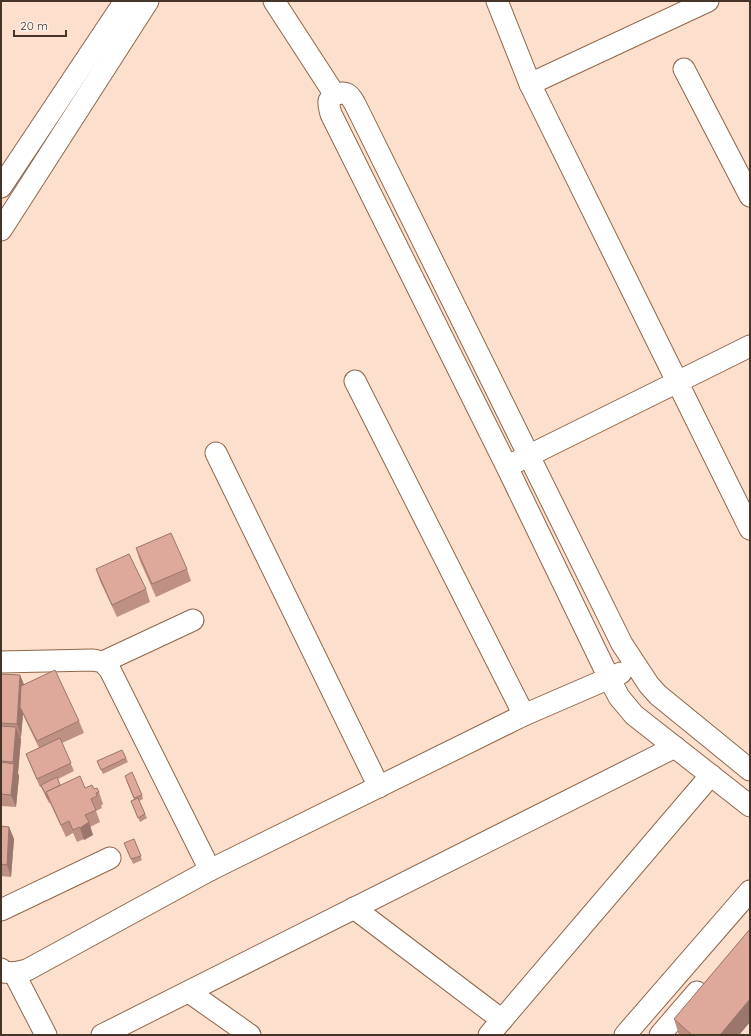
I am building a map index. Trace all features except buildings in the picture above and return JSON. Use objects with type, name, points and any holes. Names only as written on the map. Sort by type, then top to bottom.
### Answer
[{"type":"street","points":[[1,187],[125,1]]},
{"type":"street","points":[[1,230],[148,1]]},
{"type":"street","points":[[274,1],[335,95]]},
{"type":"street","points":[[497,1],[530,84],[750,529]]},
{"type":"street","points":[[530,84],[708,1]]},
{"type":"street","points":[[684,69],[750,196]]},
{"type":"street","points":[[750,770],[658,694],[649,685],[622,644],[351,98],[342,92],[335,95],[329,101],[330,114],[507,467],[619,697],[634,714],[750,806]]},
{"type":"street","points":[[507,467],[677,381],[750,346]]},
{"type":"street","points":[[355,381],[524,715]]},
{"type":"street","points":[[216,453],[380,787]]},
{"type":"street","points":[[1,662],[93,660],[103,662],[193,620]]},
{"type":"street","points":[[103,662],[110,670],[210,870]]},
{"type":"street","points":[[46,1035],[8,971],[27,970],[210,870],[524,715],[637,667]]},
{"type":"street","points":[[102,1035],[675,747]]},
{"type":"street","points":[[354,908],[495,1028],[711,776]]},
{"type":"street","points":[[1,910],[110,858]]},
{"type":"street","points":[[625,1035],[750,891]]},
{"type":"street","points":[[660,1035],[710,977]]},
{"type":"street","points":[[189,992],[250,1035]]}]
